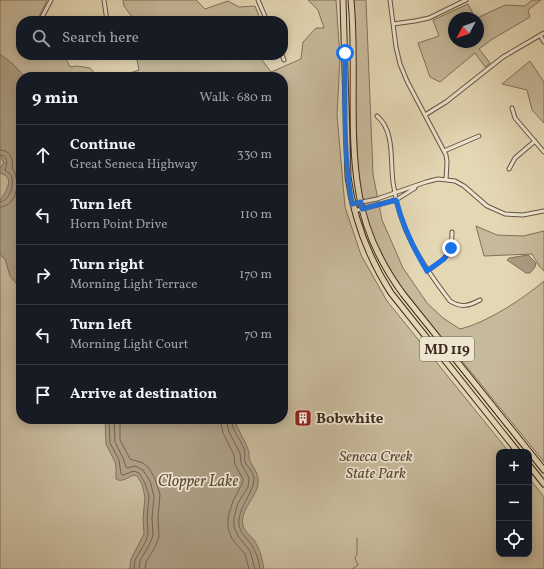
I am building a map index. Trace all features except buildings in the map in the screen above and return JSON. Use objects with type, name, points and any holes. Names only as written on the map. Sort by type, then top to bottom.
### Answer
[{"type":"main road","name":"MD 119","points":[[343,0],[348,177],[352,204],[364,242],[371,258],[391,293],[516,449]]},
{"type":"main road","name":"MD 119","points":[[351,0],[356,165],[362,209],[373,243],[395,283],[544,470]]},
{"type":"main road","points":[[532,469],[544,484]]},
{"type":"street","points":[[43,16],[51,0]]},
{"type":"street","points":[[104,0],[106,16]]},
{"type":"street","points":[[258,0],[265,16]]},
{"type":"street","points":[[390,0],[400,64],[407,81],[444,151],[447,162],[446,180]]},
{"type":"street","points":[[393,24],[429,18],[466,0]]},
{"type":"street","points":[[425,115],[446,102],[503,57],[544,33]]},
{"type":"street","points":[[540,35],[544,42]]},
{"type":"street","points":[[512,108],[514,118],[544,152]]},
{"type":"street","points":[[377,116],[383,121],[388,135],[396,200],[407,234],[416,254],[450,301],[455,304],[470,306],[480,300]]},
{"type":"street","points":[[444,151],[479,136]]},
{"type":"street","points":[[509,169],[515,158],[535,141]]},
{"type":"street","points":[[354,211],[396,200],[426,182],[438,179],[455,181],[464,186],[487,206],[505,214],[523,215],[544,211]]},
{"type":"street","points":[[352,204],[377,199],[418,186]]},
{"type":"street","points":[[427,271],[444,259],[449,253],[452,245],[452,232]]},
{"type":"green space","name":"Seneca Creek State Park","points":[[0,0],[47,0],[39,16],[16,16],[16,60],[66,60],[70,67],[77,66],[90,68],[94,72],[16,72],[16,424],[288,424],[288,72],[271,72],[301,59],[303,42],[316,28],[324,28],[318,10],[308,0],[336,0],[340,58],[337,115],[345,207],[361,255],[387,301],[507,449],[496,449],[496,557],[532,557],[532,482],[544,497],[544,569],[0,569]]},
{"type":"green space","points":[[123,0],[196,0],[205,9],[228,1],[239,7],[255,6],[259,16],[131,16],[124,6]]},
{"type":"green space","points":[[351,0],[366,0],[373,174],[382,220],[403,268],[427,303],[443,318],[460,329],[481,322],[504,310],[544,281],[544,462],[445,340],[435,334],[399,289],[372,238],[359,195]]},
{"type":"green space","points":[[532,0],[541,0],[528,10],[530,17],[484,45],[484,15],[505,5],[525,6]]},
{"type":"green space","points":[[468,4],[472,12],[450,12]]},
{"type":"green space","points":[[448,13],[448,48],[480,48],[479,49],[490,63],[485,67],[475,53],[440,82],[430,77],[418,43],[439,36],[433,20]]},
{"type":"green space","name":"Seneca Creek State Park","points":[[137,60],[262,60],[271,72],[133,72],[139,70]]},
{"type":"green space","points":[[530,61],[544,82],[544,123],[532,110],[527,90],[502,84]]},
{"type":"green space","points":[[476,226],[497,235],[523,236],[544,231],[544,271],[532,254],[484,256]]},
{"type":"water","points":[[0,54],[20,72],[16,72],[16,283],[10,276],[5,259],[0,255],[0,200],[4,195],[9,182],[4,174],[0,173],[0,168],[4,163],[0,157]]},
{"type":"water","points":[[528,255],[536,263],[535,267],[530,273],[526,273],[507,260],[509,258]]},
{"type":"water","name":"Clopper Lake","points":[[105,424],[236,424],[248,449],[249,460],[258,477],[257,489],[242,520],[243,526],[258,547],[264,569],[129,569],[131,559],[144,534],[143,519],[145,497],[142,484],[137,476],[134,475],[120,480],[116,479],[115,462],[106,444]]},
{"type":"waterway","points":[[352,569],[358,565],[355,558],[357,554],[357,538]]},
{"type":"place","name":"Bobwhite","points":[[303,418]]},
{"type":"route","points":[[345,53],[346,147],[352,204],[361,202],[362,209],[396,200],[407,234],[416,254],[427,271],[444,259],[451,248]]}]
